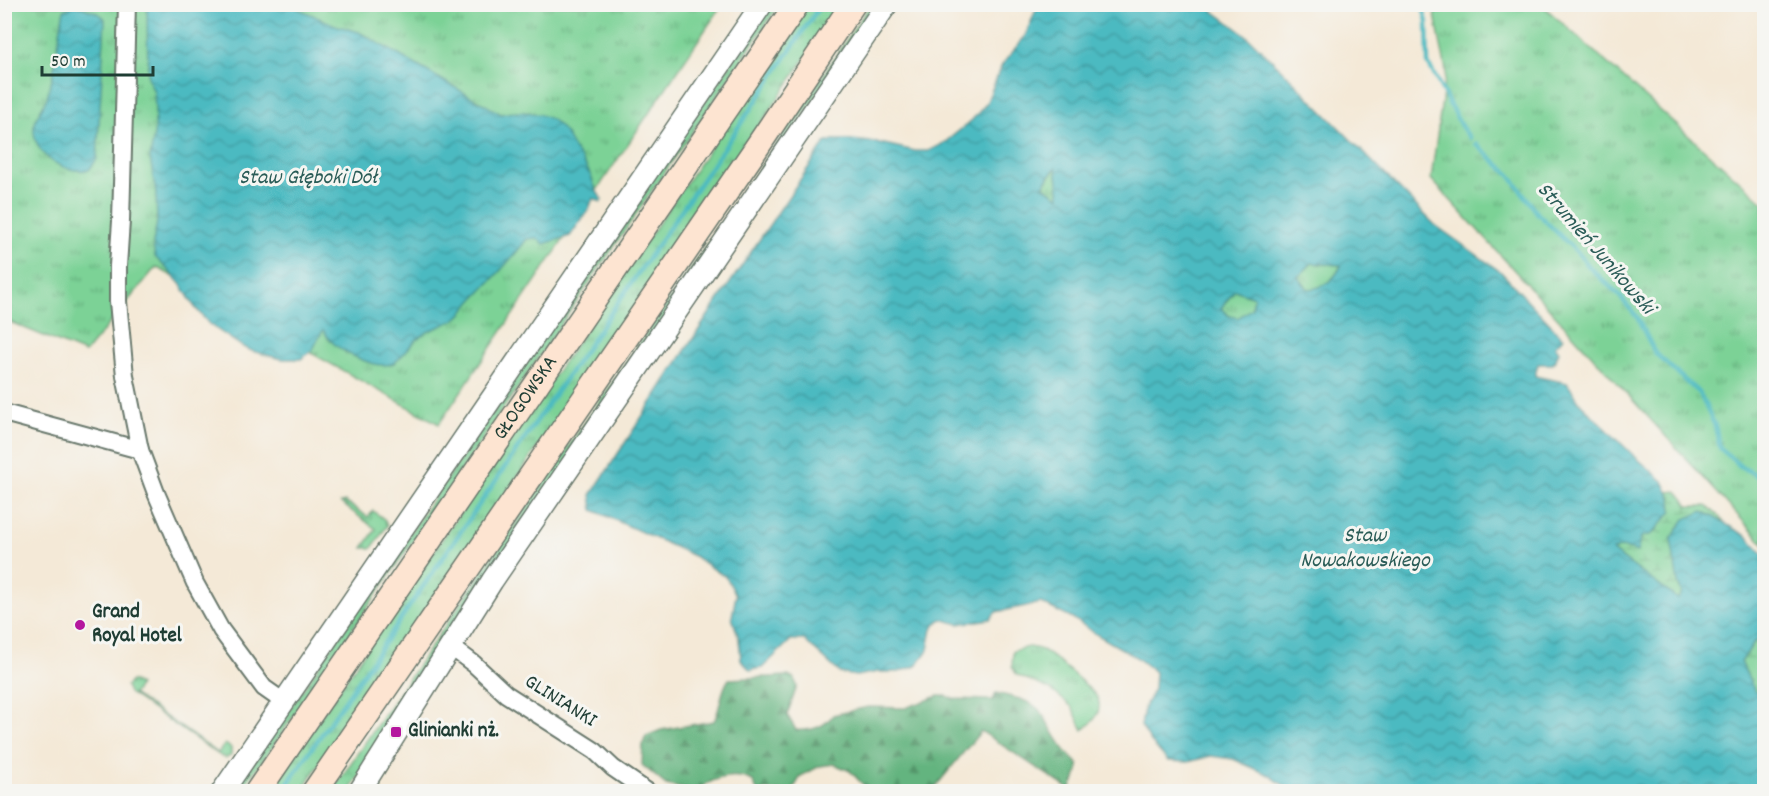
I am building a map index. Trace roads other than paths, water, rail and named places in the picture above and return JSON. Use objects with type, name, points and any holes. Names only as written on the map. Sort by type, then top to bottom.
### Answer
[{"type":"main road","name":"GŁOGOWSKA","points":[[257,792],[797,4]]},
{"type":"main road","points":[[314,792],[783,110],[853,4]]},
{"type":"street","points":[[128,4],[121,221],[117,266],[125,376],[140,450],[195,583],[221,630],[264,688],[284,702]]},
{"type":"street","name":"GŁOGOWSKA","points":[[222,792],[762,4]]},
{"type":"street","points":[[359,792],[498,572],[887,4]]},
{"type":"street","points":[[4,413],[140,450]]},
{"type":"street","name":"GLINIANKI","points":[[450,646],[474,664],[506,694],[595,751],[639,789]]},
{"type":"water","points":[[73,5],[95,12],[105,19],[97,159],[89,170],[70,169],[53,162],[40,149],[34,132],[38,114],[50,86],[64,10]]},
{"type":"water","name":"Staw Głęboki Dół","points":[[147,5],[290,5],[335,25],[359,32],[501,114],[532,113],[554,121],[564,131],[587,168],[602,199],[601,202],[593,198],[589,209],[570,236],[544,244],[537,238],[527,239],[460,316],[424,334],[394,363],[379,365],[361,360],[331,341],[323,330],[313,349],[301,359],[282,359],[252,351],[209,324],[194,306],[182,286],[155,257],[153,243],[157,222],[156,193],[150,158],[155,128],[155,107],[154,92],[148,77]]},
{"type":"water","name":"Staw Nowakowskiego","points":[[1038,5],[1205,5],[1246,35],[1435,225],[1501,272],[1563,338],[1555,346],[1559,352],[1553,364],[1538,364],[1535,376],[1567,383],[1581,404],[1663,481],[1671,498],[1672,511],[1652,534],[1641,537],[1637,552],[1622,547],[1612,551],[1678,599],[1682,593],[1678,583],[1671,539],[1685,519],[1703,511],[1747,536],[1764,555],[1764,638],[1754,642],[1741,662],[1755,692],[1764,690],[1764,791],[1292,791],[1269,775],[1233,759],[1211,756],[1188,762],[1168,761],[1151,742],[1141,726],[1144,708],[1154,689],[1155,672],[1136,657],[1077,621],[1041,603],[996,612],[990,619],[959,624],[941,619],[932,629],[928,650],[916,666],[899,672],[878,672],[856,676],[840,673],[804,640],[791,640],[762,668],[750,670],[741,660],[739,639],[732,617],[736,595],[726,577],[692,555],[593,510],[591,495],[711,311],[825,143],[833,140],[852,140],[880,143],[915,151],[928,151],[944,143],[972,120],[986,104],[1002,65],[1025,36]],"holes":[[[1056,168],[1060,197],[1043,186]],[[1312,263],[1341,266],[1332,279],[1319,287],[1308,289],[1298,277]],[[1235,290],[1254,297],[1252,308],[1238,318],[1229,316],[1221,308]]]},
{"type":"waterway","points":[[282,792],[821,4]]},
{"type":"waterway","name":"Strumień Junikowski","points":[[1422,4],[1427,22],[1428,63],[1461,126],[1470,138]]},
{"type":"waterway","name":"Strumień Junikowski","points":[[1476,144],[1510,175],[1538,214],[1617,293],[1637,317],[1655,353],[1700,394],[1715,426],[1720,448],[1741,467],[1755,474],[1760,479],[1764,492]]},
{"type":"place","name":"Grand Royal Hotel","points":[[80,625]]},
{"type":"place","name":"Glinianki nż.","points":[[396,732]]}]
